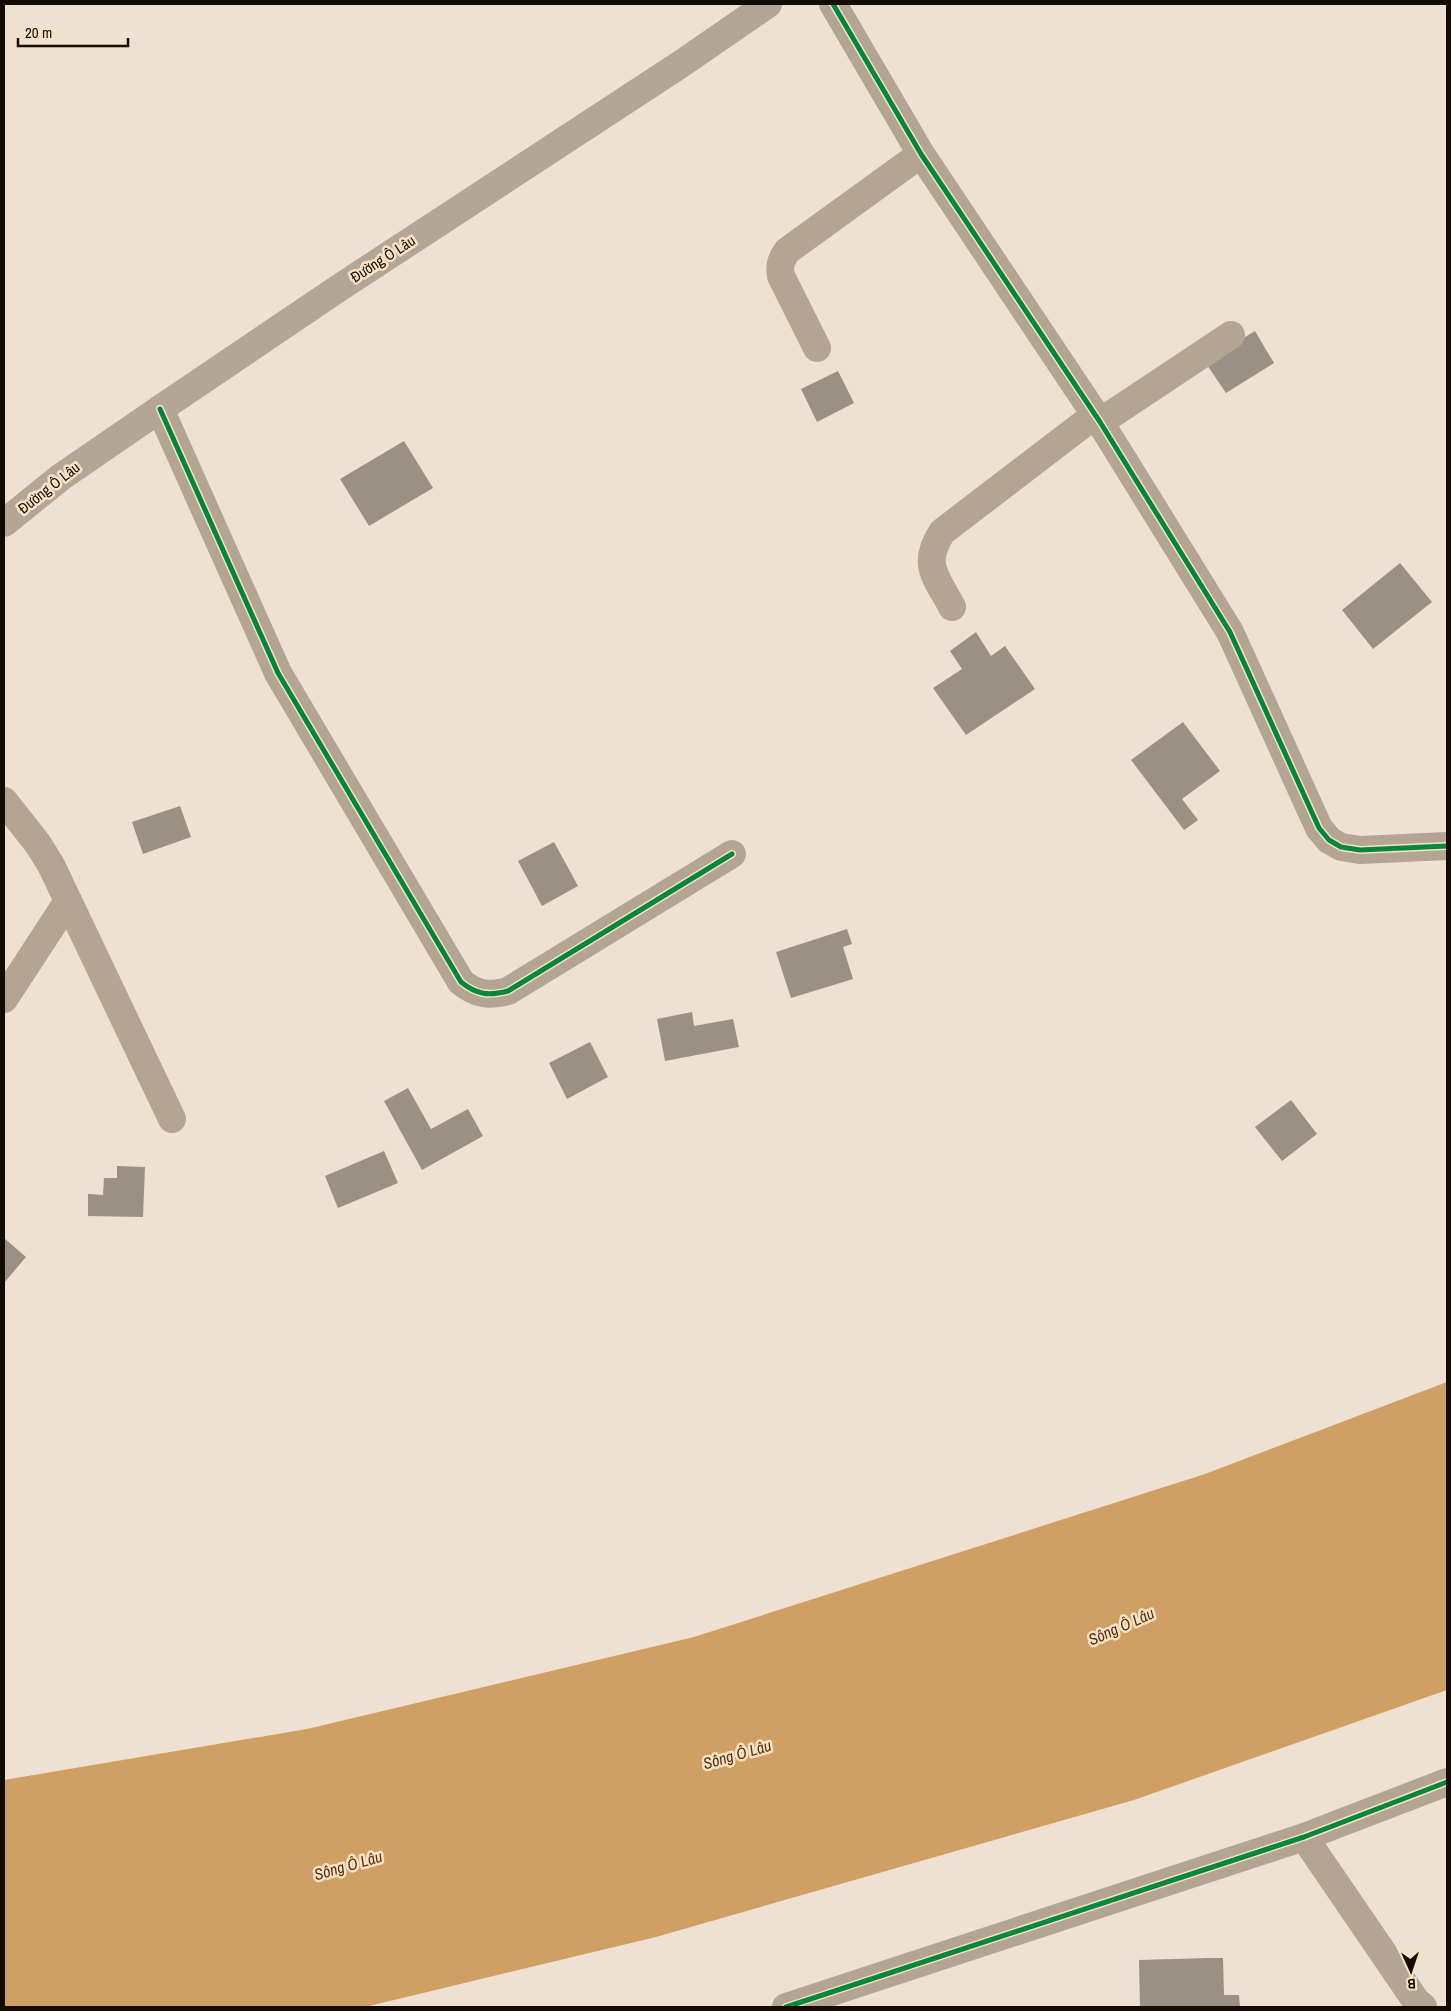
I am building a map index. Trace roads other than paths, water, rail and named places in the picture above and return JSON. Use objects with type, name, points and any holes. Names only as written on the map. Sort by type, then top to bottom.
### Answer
[{"type":"main road","name":"Đường Ô Lâu","points":[[4,524],[61,477],[160,409],[342,286],[681,64],[768,4]]},
{"type":"street","points":[[833,4],[921,154],[1097,418],[1230,632],[1319,828],[1329,840],[1341,847],[1360,850],[1447,846]]},
{"type":"street","points":[[817,348],[781,276],[782,259],[787,251],[921,154]]},
{"type":"street","points":[[952,607],[932,567],[930,556],[934,544],[942,532],[1097,418],[1231,335]]},
{"type":"street","points":[[160,409],[278,672],[461,982],[470,990],[482,994],[508,991],[732,854]]},
{"type":"street","points":[[4,802],[38,844],[51,865],[172,1119]]},
{"type":"street","points":[[4,999],[68,901]]},
{"type":"street","points":[[786,2007],[1304,1837],[1447,1782]]},
{"type":"street","points":[[1304,1837],[1417,2005]]},
{"type":"water","name":"Sông Ô Lâu","points":[[1447,1382],[1447,1690],[1134,1800],[656,1937],[365,2007],[4,2007],[4,1780],[307,1729],[694,1637],[1205,1474]]}]
